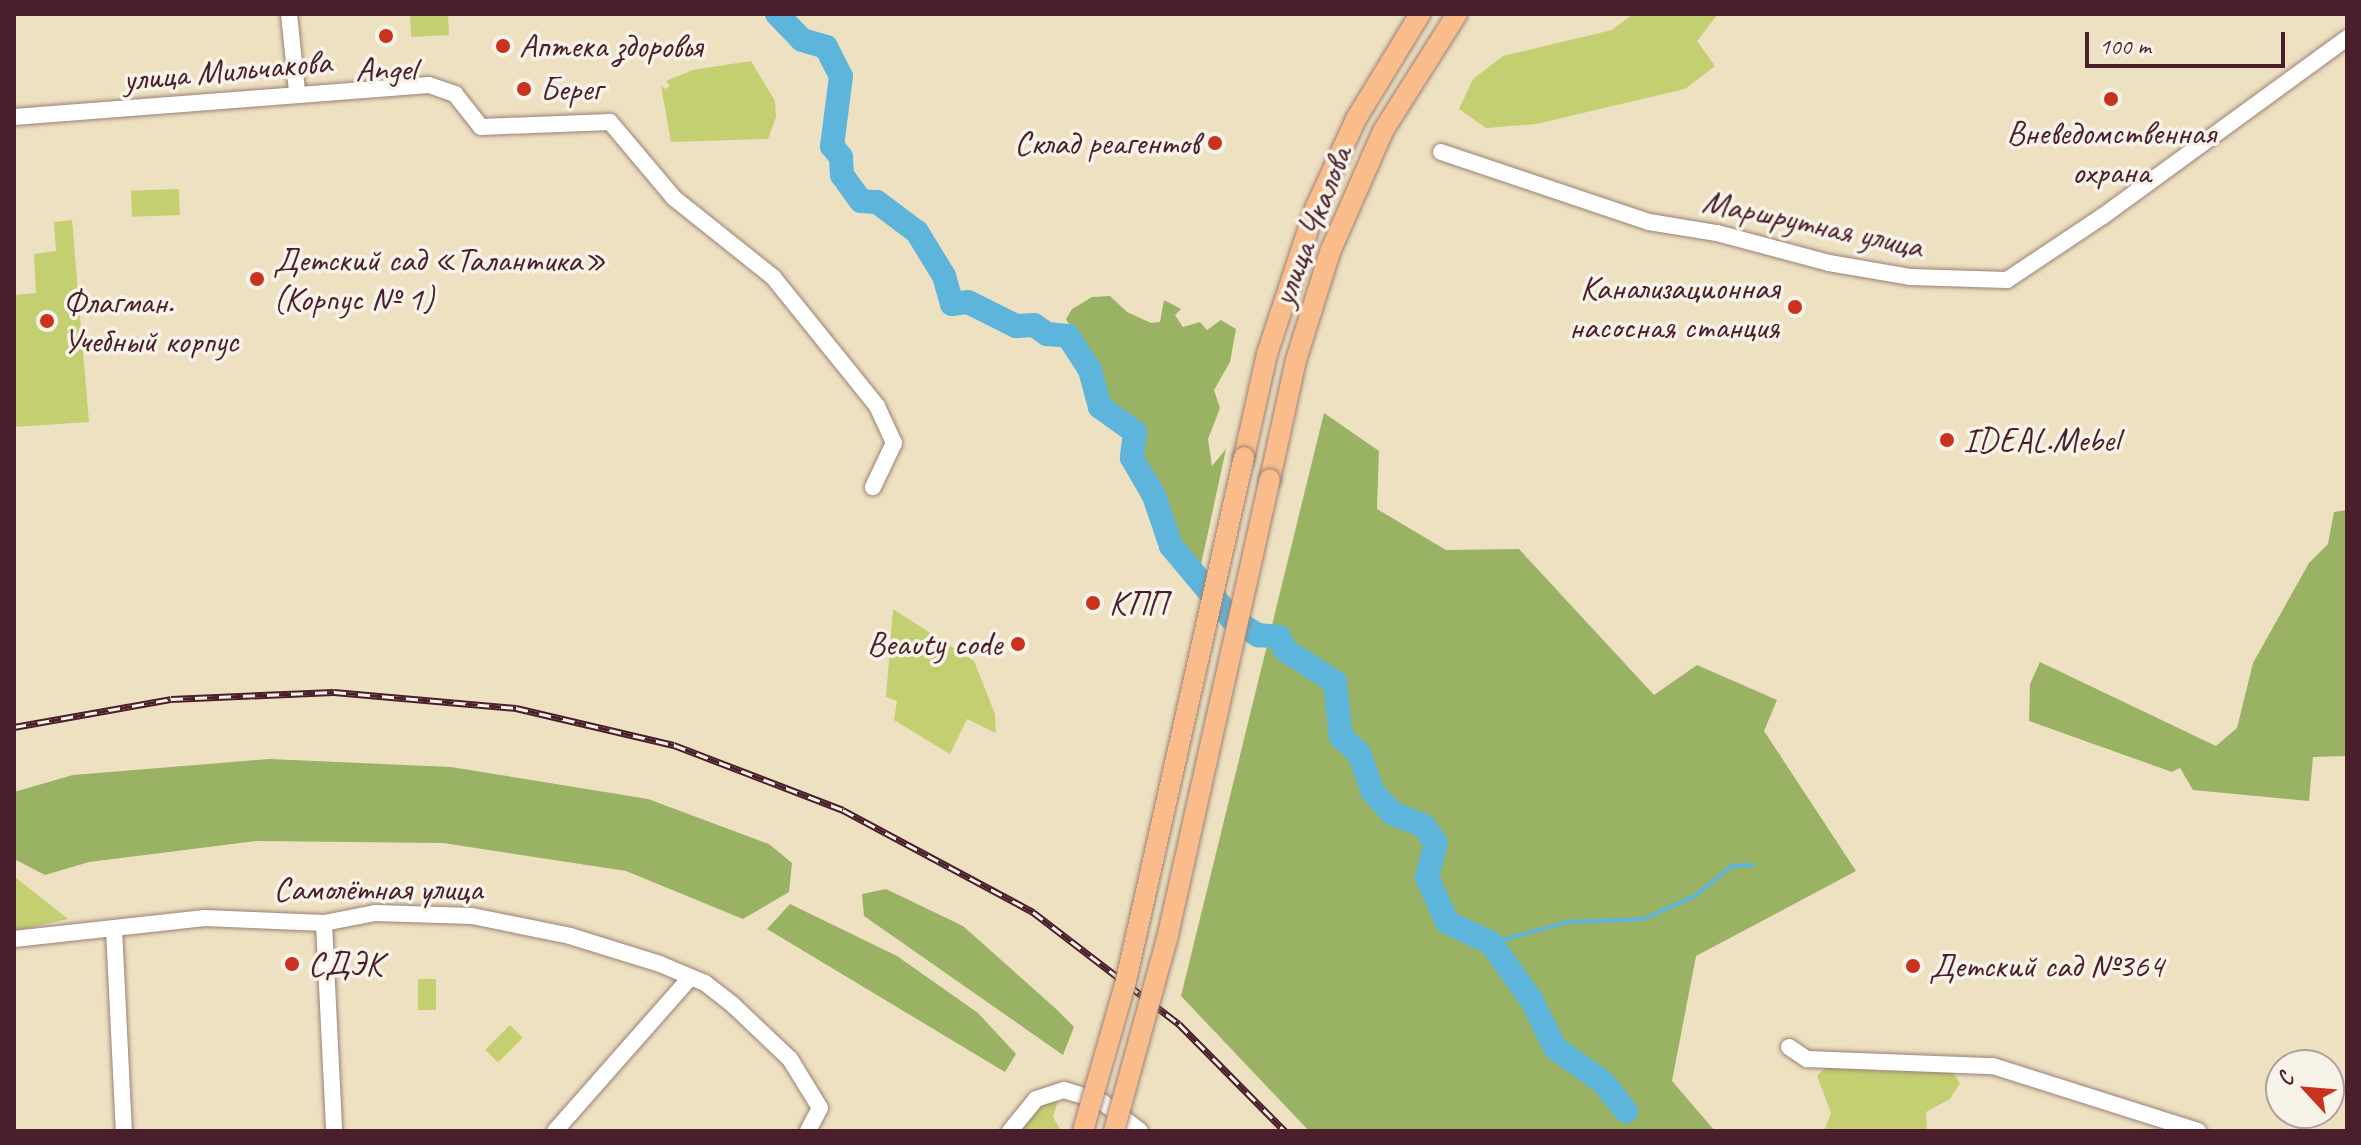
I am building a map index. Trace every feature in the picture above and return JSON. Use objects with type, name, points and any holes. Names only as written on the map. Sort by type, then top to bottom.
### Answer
[{"type":"main road","name":"улица Чкалова","points":[[1083,1131],[1125,985],[1267,354],[1315,209],[1356,119],[1420,14]]},
{"type":"main road","name":"улица Чкалова","points":[[1114,1131],[1167,939],[1296,360],[1335,239],[1383,131],[1457,14]]},
{"type":"street","points":[[289,14],[297,92]]},
{"type":"street","name":"Маршрутная улица","points":[[1441,152],[1635,218],[1829,263],[1910,277],[2002,281],[2021,274],[2092,225],[2347,38]]},
{"type":"street","name":"улица Мильчакова","points":[[14,117],[297,92],[407,86],[445,89],[465,102],[481,127],[603,120],[616,126],[674,198],[773,277],[877,406],[894,443],[873,487]]},
{"type":"street","name":"Самолётная улица","points":[[14,939],[205,918],[324,923],[375,913],[502,920],[616,949],[690,978],[733,1005],[790,1059],[820,1108],[808,1131]]},
{"type":"street","points":[[324,923],[334,1131]]},
{"type":"street","points":[[114,929],[124,1131]]},
{"type":"street","points":[[555,1131],[690,978]]},
{"type":"street","points":[[1789,1047],[1807,1059],[1993,1066],[2198,1131]]},
{"type":"street","points":[[1010,1131],[1029,1104],[1064,1090],[1101,1101],[1140,1131]]},
{"type":"green space","points":[[448,14],[449,35],[411,37],[410,16]]},
{"type":"green space","points":[[1633,14],[1718,14],[1697,41],[1715,66],[1685,89],[1536,124],[1486,128],[1459,109],[1473,79],[1503,56],[1612,30]]},
{"type":"green space","points":[[751,61],[775,101],[776,117],[768,139],[671,142],[661,85],[665,89],[670,86],[666,81],[693,70]]},
{"type":"green space","points":[[179,189],[180,215],[132,217],[131,191]]},
{"type":"green space","name":"Флагман. Учебный корпус","points":[[72,220],[89,422],[14,427],[14,295],[36,293],[34,254],[56,251],[54,222]]},
{"type":"green space","points":[[1110,296],[1127,312],[1151,323],[1160,322],[1164,300],[1181,309],[1175,315],[1183,327],[1200,322],[1207,330],[1221,320],[1236,329],[1230,362],[1214,390],[1220,408],[1208,439],[1212,466],[1226,449],[1199,574],[1172,544],[1155,491],[1136,458],[1140,433],[1102,403],[1094,369],[1066,319],[1072,309],[1092,297]]},
{"type":"green space","points":[[1324,413],[1379,451],[1377,509],[1446,550],[1519,549],[1654,695],[1697,665],[1777,700],[1764,731],[1856,871],[1696,956],[1672,1081],[1715,1131],[1309,1131],[1181,996]]},
{"type":"green space","points":[[2347,510],[2347,756],[2313,757],[2309,801],[2193,790],[2180,768],[2172,772],[2029,721],[2030,684],[2040,662],[2216,746],[2237,728],[2253,663],[2309,563],[2328,544],[2334,512]]},
{"type":"green space","points":[[893,609],[974,661],[995,714],[996,733],[967,719],[950,754],[894,720],[897,701],[886,697]]},
{"type":"green space","points":[[269,759],[451,767],[648,799],[769,844],[792,863],[789,892],[743,919],[626,871],[443,843],[256,841],[89,862],[45,875],[14,859],[14,792],[73,775]]},
{"type":"green space","points":[[15,877],[68,919],[14,931]]},
{"type":"green space","points":[[886,889],[963,926],[1055,1008],[1074,1027],[1063,1055],[864,916],[862,894]]},
{"type":"green space","points":[[790,904],[897,956],[978,1013],[1016,1054],[1005,1072],[767,929]]},
{"type":"green space","points":[[418,979],[436,979],[436,1010],[418,1010]]},
{"type":"green space","points":[[510,1025],[523,1038],[498,1062],[485,1050]]},
{"type":"green space","points":[[1851,1065],[1881,1071],[1951,1070],[1960,1083],[1950,1099],[1926,1112],[1927,1131],[1824,1131],[1831,1113],[1817,1076],[1826,1067]]},
{"type":"green space","points":[[1058,1101],[1053,1117],[1061,1131],[1019,1131],[1038,1106]]},
{"type":"waterway","points":[[777,14],[802,40],[826,47],[841,76],[832,146],[841,157],[842,175],[861,201],[877,202],[917,232],[944,276],[952,304],[968,302],[1016,326],[1034,325],[1047,334],[1068,336],[1090,370],[1100,407],[1135,432],[1132,458],[1154,496],[1171,546],[1232,619],[1258,635],[1279,637],[1285,650],[1335,682],[1341,737],[1359,753],[1373,792],[1392,813],[1424,826],[1436,843],[1427,877],[1447,922],[1491,943],[1533,1002]]},
{"type":"waterway","points":[[1491,943],[1568,922],[1643,919],[1695,896],[1732,866],[1753,865]]},
{"type":"waterway","points":[[1537,1011],[1555,1048],[1604,1083],[1626,1111]]},
{"type":"railway","points":[[14,727],[171,699],[334,692],[516,708],[674,745],[843,810],[1033,912],[1179,1024],[1285,1131]]},
{"type":"place","name":"Angel","points":[[386,36]]},
{"type":"place","name":"Аптека здоровья","points":[[503,46]]},
{"type":"place","name":"Берег","points":[[524,89]]},
{"type":"place","name":"Вневедомственная охрана","points":[[2111,99]]},
{"type":"place","name":"Склад реагентов","points":[[1215,143]]},
{"type":"place","name":"Детский сад «Талантика» (Корпус № 1)","points":[[257,279]]},
{"type":"place","name":"Канализационная насосная станция","points":[[1795,307]]},
{"type":"place","name":"Флагман. Учебный корпус","points":[[47,321]]},
{"type":"place","name":"IDEAL.Mebel","points":[[1947,440]]},
{"type":"place","name":"КПП","points":[[1093,603]]},
{"type":"place","name":"Beauty code","points":[[1018,644]]},
{"type":"place","name":"СДЭК","points":[[292,964]]},
{"type":"place","name":"Детский сад №364","points":[[1913,966]]}]
